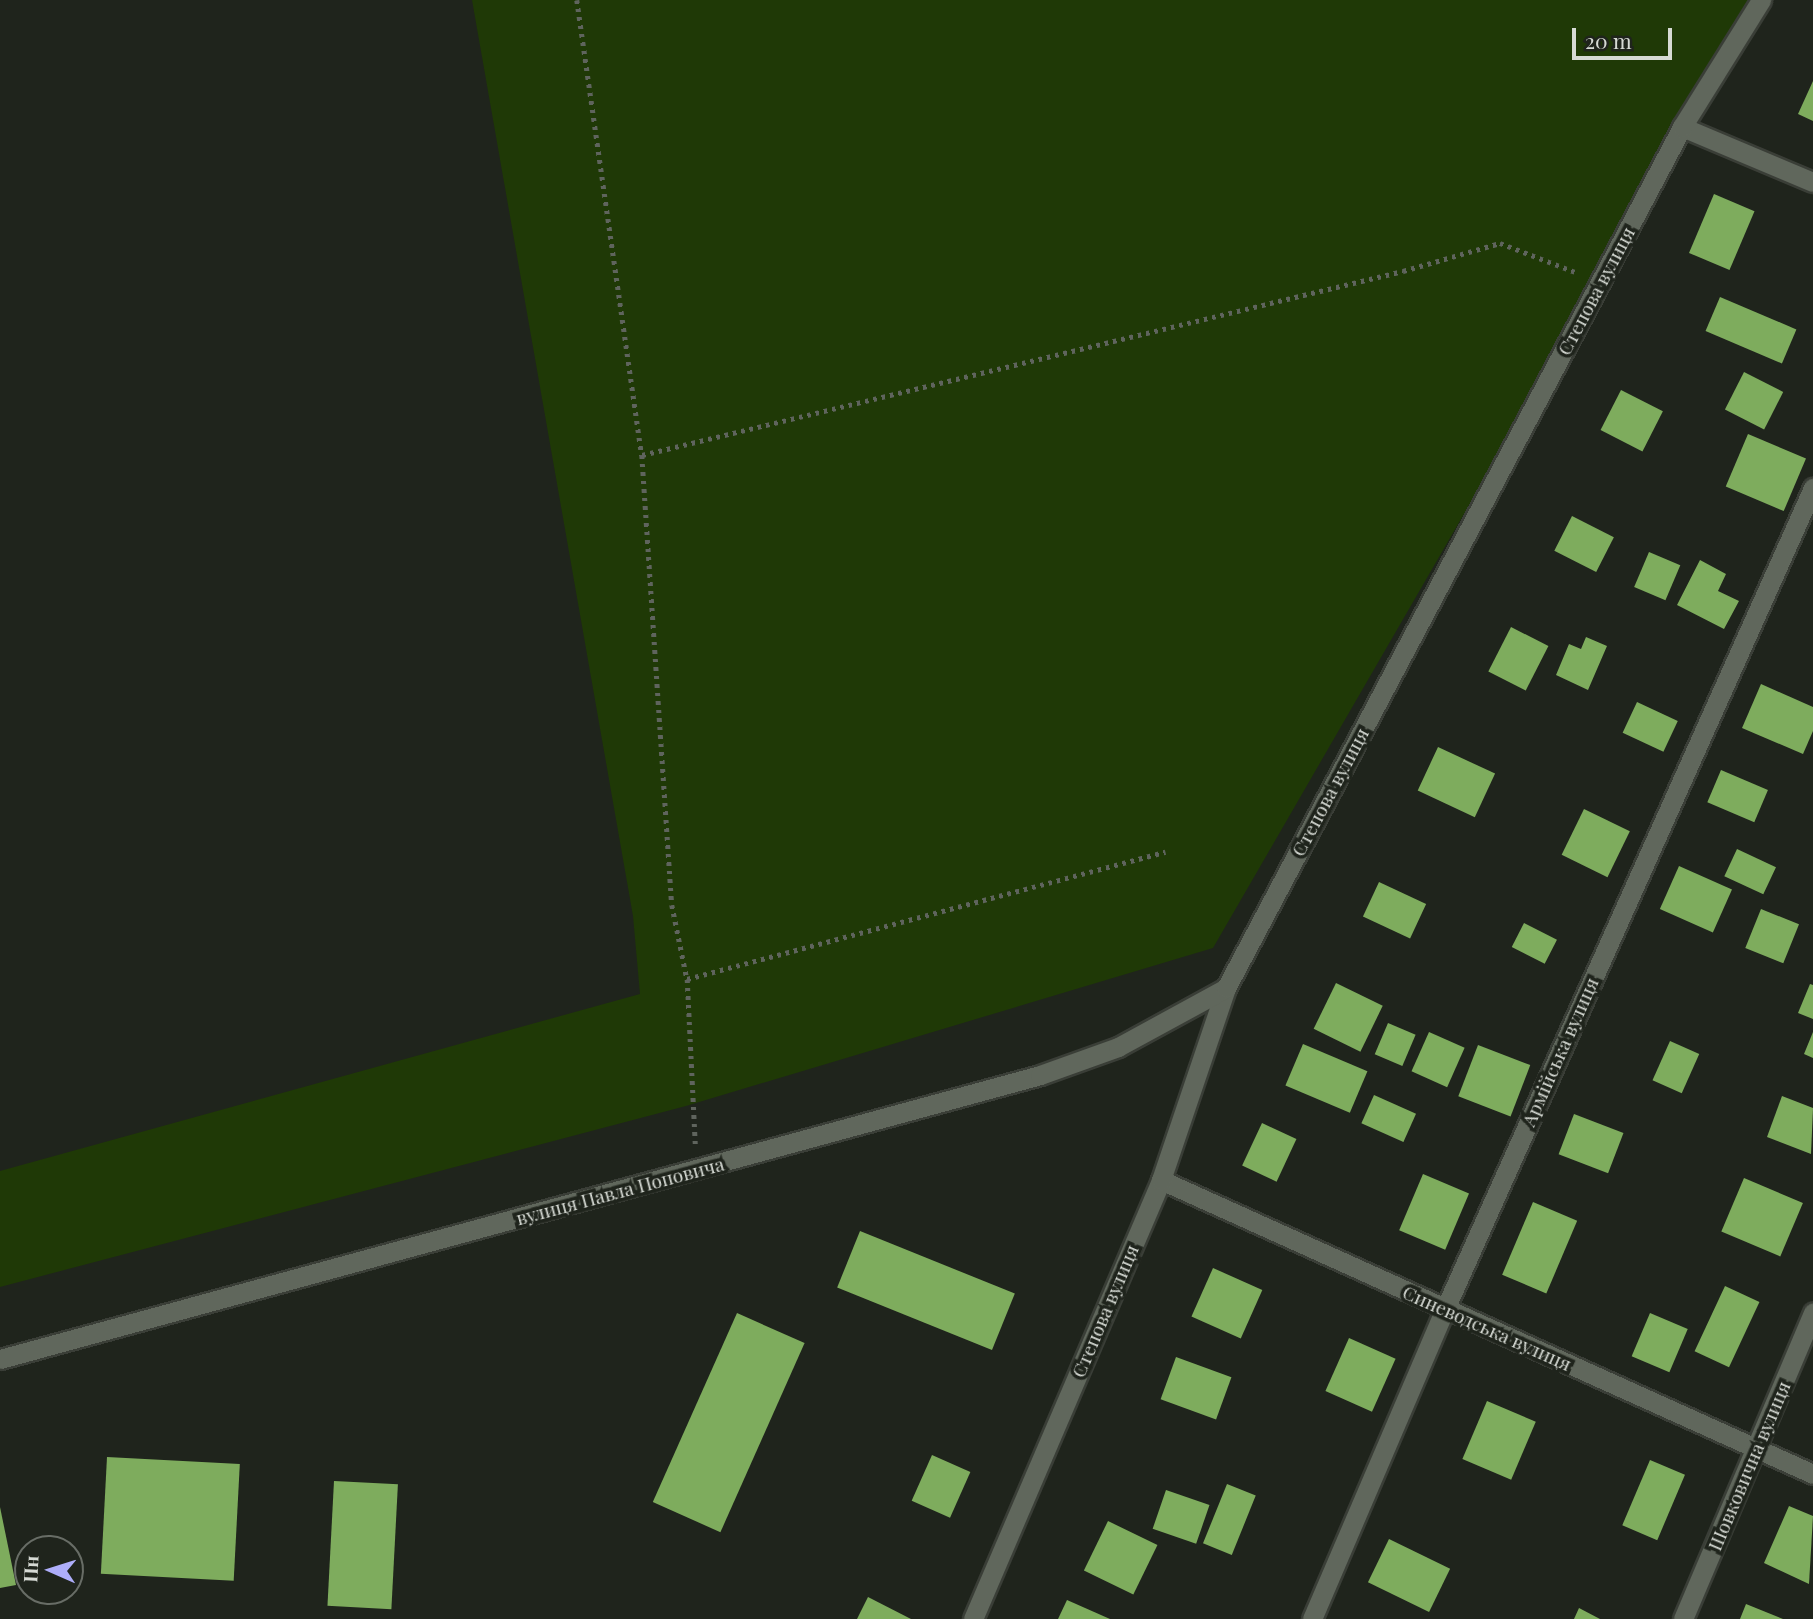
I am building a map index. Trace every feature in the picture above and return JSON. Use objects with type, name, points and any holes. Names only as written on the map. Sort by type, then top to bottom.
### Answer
[{"type":"street","name":"Степова вулиця","points":[[973,1619],[1161,1180],[1226,988],[1682,127],[1760,0]]},
{"type":"street","points":[[1682,127],[1813,182]]},
{"type":"street","name":"Армійська вулиця","points":[[1312,1619],[1445,1309],[1813,488]]},
{"type":"street","name":"вулиця Павла Поповича","points":[[0,1359],[1040,1075],[1118,1047],[1226,988]]},
{"type":"street","name":"Синеводська вулиця","points":[[1161,1180],[1813,1474]]},
{"type":"street","name":"Шовковична вулиця","points":[[1683,1619],[1813,1312]]},
{"type":"path","points":[[577,0],[642,455],[671,905],[687,979],[696,1171]]},
{"type":"path","points":[[642,455],[1403,271],[1500,243],[1601,282]]},
{"type":"path","points":[[687,979],[1165,852]]},
{"type":"green space","points":[[472,0],[1761,0],[1213,948],[686,1106],[0,1287],[0,1171],[640,994],[633,916]]},
{"type":"building","points":[[1813,81],[1813,121],[1798,114]]},
{"type":"building","points":[[1714,194],[1755,211],[1729,270],[1689,253]]},
{"type":"building","points":[[1720,297],[1796,329],[1782,363],[1706,331]]},
{"type":"building","points":[[1744,372],[1783,392],[1764,429],[1725,409]]},
{"type":"building","points":[[1621,390],[1663,411],[1642,451],[1601,430]]},
{"type":"building","points":[[1748,434],[1806,459],[1784,511],[1726,486]]},
{"type":"building","points":[[1572,516],[1614,537],[1596,572],[1554,551]]},
{"type":"building","points":[[1649,552],[1680,565],[1665,600],[1634,587]]},
{"type":"building","points":[[1700,560],[1726,574],[1718,591],[1739,601],[1724,629],[1677,605]]},
{"type":"building","points":[[1511,627],[1548,646],[1526,691],[1488,672]]},
{"type":"building","points":[[1586,637],[1607,646],[1588,690],[1556,675],[1569,644],[1581,649]]},
{"type":"building","points":[[1761,684],[1813,707],[1813,731],[1803,754],[1742,728]]},
{"type":"building","points":[[1637,702],[1678,721],[1663,752],[1623,733]]},
{"type":"building","points":[[1438,747],[1495,774],[1475,817],[1418,791]]},
{"type":"building","points":[[1721,770],[1768,790],[1754,822],[1707,802]]},
{"type":"building","points":[[1584,809],[1630,831],[1607,877],[1562,855]]},
{"type":"building","points":[[1737,849],[1776,867],[1763,894],[1724,876]]},
{"type":"building","points":[[1679,866],[1732,890],[1713,933],[1660,909]]},
{"type":"building","points":[[1379,882],[1426,904],[1410,938],[1363,916]]},
{"type":"building","points":[[1761,909],[1799,924],[1783,963],[1745,948]]},
{"type":"building","points":[[1524,923],[1557,940],[1545,964],[1512,947]]},
{"type":"building","points":[[1336,983],[1383,1006],[1360,1052],[1314,1029]]},
{"type":"building","points":[[1810,984],[1813,985],[1813,1019],[1798,1013]]},
{"type":"building","points":[[1388,1023],[1416,1035],[1402,1066],[1375,1054]]},
{"type":"building","points":[[1429,1032],[1465,1048],[1447,1087],[1412,1071]]},
{"type":"building","points":[[1813,1032],[1813,1058],[1804,1054]]},
{"type":"building","points":[[1670,1041],[1699,1054],[1682,1093],[1653,1080]]},
{"type":"building","points":[[1303,1044],[1367,1071],[1350,1113],[1285,1085]]},
{"type":"building","points":[[1478,1045],[1530,1065],[1511,1116],[1458,1096]]},
{"type":"building","points":[[1374,1095],[1416,1114],[1403,1142],[1361,1123]]},
{"type":"building","points":[[1782,1096],[1813,1108],[1811,1154],[1767,1137]]},
{"type":"building","points":[[1574,1114],[1623,1133],[1608,1173],[1559,1154]]},
{"type":"building","points":[[1262,1123],[1296,1139],[1277,1182],[1242,1166]]},
{"type":"building","points":[[1423,1174],[1469,1194],[1445,1250],[1399,1230]]},
{"type":"building","points":[[1744,1178],[1803,1203],[1780,1256],[1721,1231]]},
{"type":"building","points":[[1533,1202],[1577,1221],[1546,1293],[1502,1275]]},
{"type":"building","points":[[860,1231],[1015,1294],[992,1350],[837,1288]]},
{"type":"building","points":[[1213,1268],[1262,1290],[1241,1338],[1191,1316]]},
{"type":"building","points":[[1725,1286],[1759,1302],[1729,1367],[1695,1351]]},
{"type":"building","points":[[737,1313],[805,1343],[720,1532],[653,1502]]},
{"type":"building","points":[[1650,1313],[1688,1329],[1669,1372],[1632,1356]]},
{"type":"building","points":[[1349,1338],[1396,1359],[1372,1412],[1325,1391]]},
{"type":"building","points":[[1176,1357],[1231,1377],[1216,1419],[1161,1399]]},
{"type":"building","points":[[1487,1401],[1536,1422],[1511,1480],[1462,1459]]},
{"type":"building","points":[[932,1455],[970,1472],[950,1518],[912,1501]]},
{"type":"building","points":[[107,1457],[240,1464],[234,1581],[101,1574]]},
{"type":"building","points":[[1650,1460],[1685,1475],[1657,1540],[1622,1525]]},
{"type":"building","points":[[334,1481],[398,1484],[391,1609],[327,1606]]},
{"type":"building","points":[[1227,1484],[1256,1496],[1232,1555],[1203,1543]]},
{"type":"building","points":[[1166,1490],[1209,1505],[1196,1544],[1153,1529]]},
{"type":"building","points":[[1789,1506],[1813,1516],[1809,1584],[1764,1563]]},
{"type":"building","points":[[0,1507],[14,1585],[0,1588]]},
{"type":"building","points":[[1108,1521],[1157,1545],[1133,1595],[1084,1570]]},
{"type":"building","points":[[1389,1539],[1450,1569],[1429,1612],[1368,1582]]},
{"type":"building","points":[[868,1597],[911,1619],[857,1619]]},
{"type":"building","points":[[1067,1600],[1110,1619],[1058,1619]]},
{"type":"building","points":[[1746,1604],[1783,1619],[1740,1619]]},
{"type":"building","points":[[1579,1608],[1600,1619],[1574,1619]]}]
